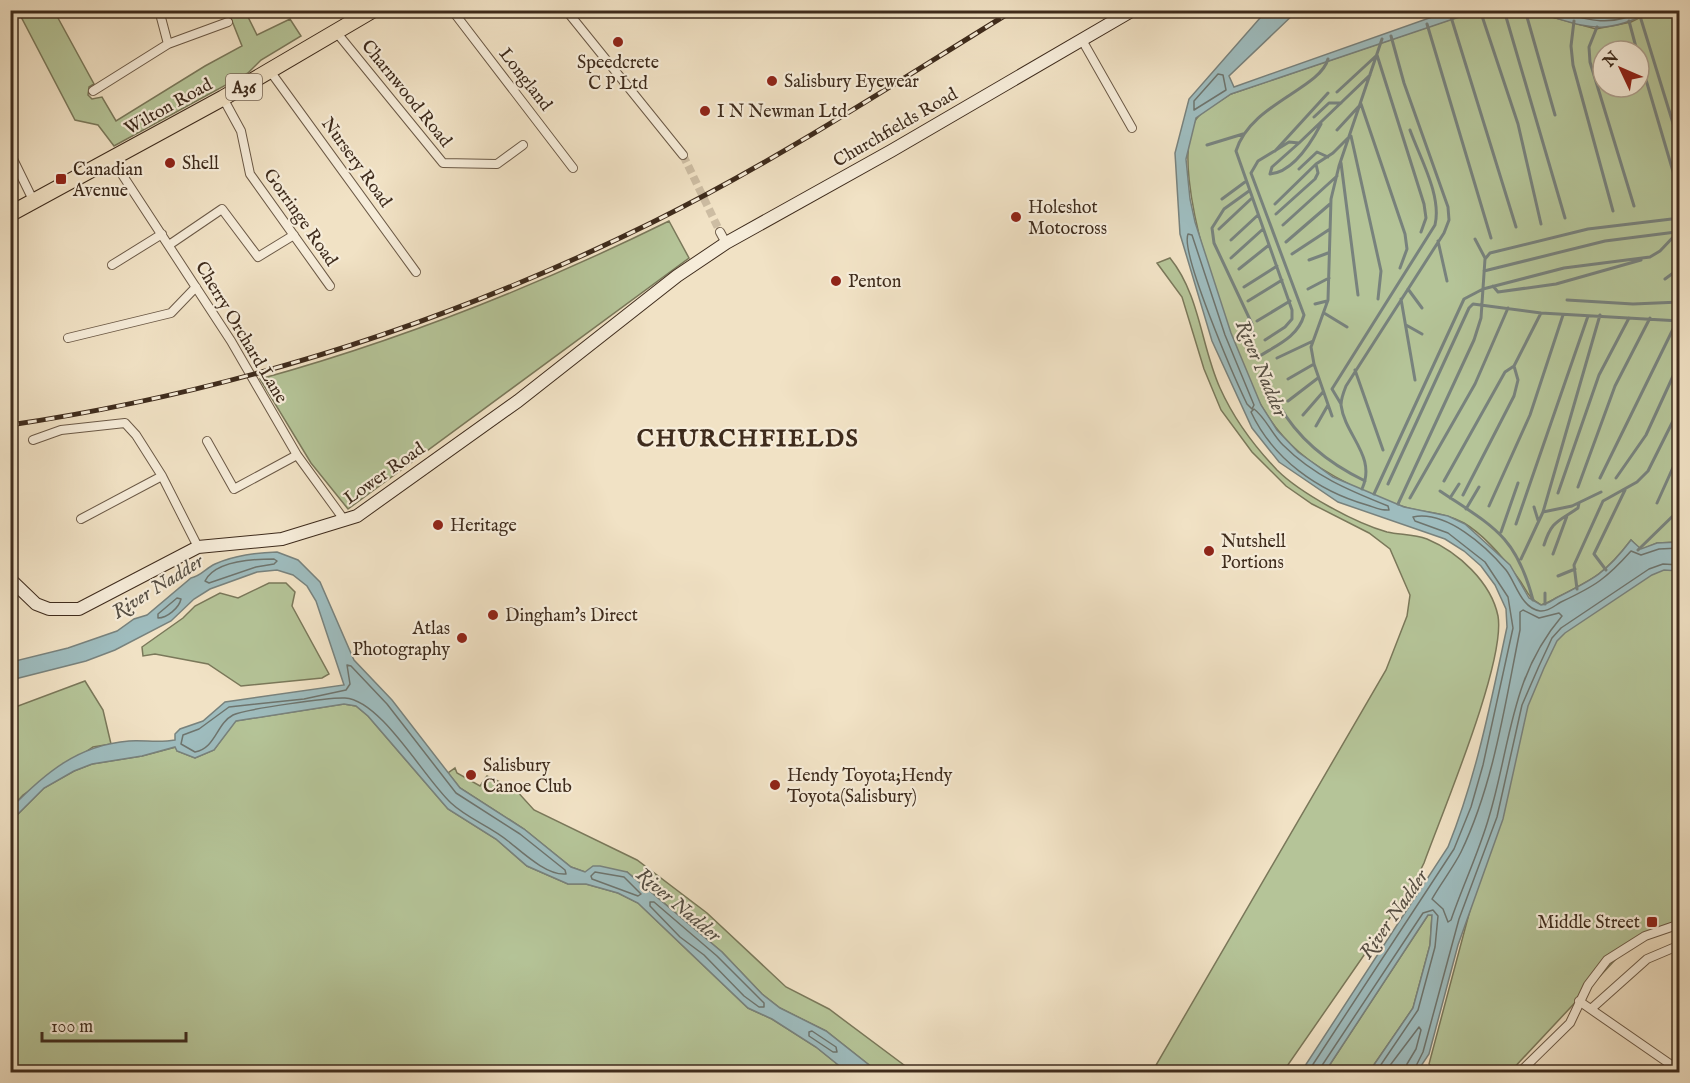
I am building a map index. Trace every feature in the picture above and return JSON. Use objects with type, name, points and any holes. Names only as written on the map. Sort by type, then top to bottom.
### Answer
[{"type":"highway","name":"Wilton Road","points":[[10,214],[223,98],[373,10]]},
{"type":"street","points":[[159,10],[168,44]]},
{"type":"street","name":"Longland","points":[[452,10],[573,168]]},
{"type":"street","points":[[566,10],[683,155]]},
{"type":"street","name":"Churchfields Road","points":[[677,276],[723,237],[891,151],[1133,10]]},
{"type":"street","points":[[93,91],[168,44],[228,22]]},
{"type":"street","name":"Charnwood Road","points":[[337,33],[443,163],[497,164],[523,145]]},
{"type":"street","points":[[1082,40],[1132,128]]},
{"type":"street","name":"Nursery Road","points":[[270,71],[416,272]]},
{"type":"street","name":"Gorringe Road","points":[[223,98],[241,131],[250,174],[330,286]]},
{"type":"street","points":[[10,153],[34,202]]},
{"type":"street","name":"Cherry Orchard Lane","points":[[112,159],[231,341],[297,455],[345,521]]},
{"type":"street","points":[[170,245],[222,209],[258,256],[294,235]]},
{"type":"street","points":[[112,266],[162,234]]},
{"type":"street","name":"Lower Road","points":[[10,579],[36,604],[49,609],[79,609],[198,547],[282,539],[357,516],[518,401],[677,276]]},
{"type":"street","points":[[68,338],[171,313],[196,287]]},
{"type":"street","points":[[33,440],[61,430],[125,423],[136,435],[162,477],[198,547]]},
{"type":"street","points":[[207,441],[234,489],[297,455]]},
{"type":"street","points":[[81,519],[162,477]]},
{"type":"street","points":[[1520,1072],[1570,1023],[1579,1001],[1595,974],[1613,954],[1645,936],[1680,924]]},
{"type":"street","points":[[1591,1009],[1647,959],[1680,945]]},
{"type":"street","points":[[1579,1001],[1680,1071]]},
{"type":"green space","points":[[18,11],[61,11],[63,14],[58,18],[94,84],[89,87],[88,95],[92,99],[102,97],[116,121],[242,46],[228,11],[245,11],[257,35],[290,19],[301,36],[261,60],[248,73],[114,146],[98,125],[75,120]]},
{"type":"green space","points":[[1475,11],[1530,11],[1596,29],[1631,22],[1653,11],[1679,11],[1679,542],[1657,543],[1641,550],[1631,540],[1599,574],[1541,605],[1530,596],[1494,548],[1464,523],[1443,515],[1395,504],[1366,492],[1322,469],[1288,442],[1262,407],[1235,348],[1220,308],[1196,220],[1189,180],[1188,146],[1195,121],[1206,109],[1231,94]]},
{"type":"green space","points":[[669,221],[689,258],[348,509],[311,463],[260,379],[365,347],[468,310],[569,268]]},
{"type":"green space","points":[[1170,258],[1188,288],[1214,372],[1225,399],[1253,442],[1277,470],[1299,488],[1344,514],[1387,532],[1427,539],[1450,552],[1481,580],[1494,603],[1498,616],[1498,638],[1483,701],[1424,863],[1414,883],[1283,1072],[1152,1072],[1386,670],[1407,616],[1410,595],[1390,549],[1369,533],[1312,504],[1286,486],[1252,452],[1221,410],[1204,369],[1182,297],[1157,263]]},
{"type":"green space","points":[[1679,563],[1679,922],[1630,944],[1510,1072],[1437,1072],[1429,1064],[1543,636],[1643,572]]},
{"type":"green space","points":[[269,583],[286,583],[295,592],[292,606],[329,674],[322,678],[241,686],[208,664],[155,654],[143,656],[142,647],[183,618],[195,606],[220,593],[238,598]]},
{"type":"green space","points":[[85,681],[103,710],[111,744],[93,747],[23,795],[11,808],[10,709]]},
{"type":"green space","points":[[344,704],[356,706],[368,716],[448,809],[496,839],[527,866],[568,884],[586,884],[618,893],[638,903],[748,1008],[772,1019],[816,1047],[847,1072],[11,1072],[11,821],[44,788],[92,764],[142,756],[176,747],[177,751],[195,758],[214,750],[235,721]]},
{"type":"green space","points":[[455,768],[457,773],[480,786],[487,776],[515,789],[534,810],[637,860],[707,913],[786,987],[829,1009],[912,1071],[878,1072],[826,1031],[780,1008],[762,994],[722,952],[627,872],[585,872],[571,867],[524,829],[460,788],[448,773]]},
{"type":"green space","points":[[1428,915],[1432,915],[1430,945],[1413,1008],[1369,1072],[1325,1072]]},
{"type":"water","points":[[1267,10],[1297,11],[1229,76],[1234,87],[1449,11],[1477,11],[1231,94],[1196,118],[1186,159],[1195,222],[1231,333],[1261,405],[1277,430],[1298,452],[1333,477],[1404,507],[1448,516],[1465,524],[1510,565],[1529,598],[1541,605],[1599,574],[1631,540],[1641,549],[1657,543],[1679,542],[1679,571],[1664,570],[1652,575],[1565,633],[1557,641],[1528,706],[1503,819],[1458,945],[1429,1054],[1417,1072],[1369,1072],[1413,1008],[1430,945],[1432,915],[1428,915],[1325,1072],[1301,1072],[1448,847],[1467,793],[1482,738],[1507,627],[1506,609],[1495,585],[1481,566],[1464,551],[1445,539],[1338,502],[1279,462],[1252,428],[1212,341],[1180,234],[1175,153],[1189,99]]},
{"type":"water","points":[[1530,11],[1653,11],[1618,25],[1592,27]]},
{"type":"water","points":[[277,552],[298,560],[320,582],[354,660],[392,700],[460,788],[524,829],[571,867],[585,872],[593,866],[600,866],[627,872],[722,952],[762,994],[780,1008],[826,1031],[878,1072],[847,1072],[816,1047],[772,1019],[748,1008],[638,903],[618,893],[586,884],[568,884],[527,866],[496,839],[448,809],[368,716],[356,706],[344,704],[236,721],[214,750],[195,758],[177,751],[175,747],[142,756],[92,764],[44,788],[11,821],[11,808],[37,783],[64,763],[94,748],[129,741],[175,740],[175,734],[180,729],[203,721],[225,702],[344,685],[316,601],[307,586],[293,575],[277,570],[257,572],[210,589],[194,599],[171,621],[115,650],[86,661],[11,680],[11,662],[68,648],[117,631],[134,619],[147,615],[191,578],[215,564],[230,558]]},
{"type":"waterway","points":[[1480,10],[1518,124],[1541,224]]},
{"type":"waterway","points":[[1504,10],[1565,218]]},
{"type":"waterway","points":[[1525,10],[1555,115]]},
{"type":"waterway","points":[[1640,16],[1680,146]]},
{"type":"waterway","points":[[1451,17],[1516,227]]},
{"type":"waterway","points":[[1574,21],[1571,46],[1573,65],[1613,211]]},
{"type":"waterway","points":[[1629,21],[1634,39]]},
{"type":"waterway","points":[[1427,24],[1491,238]]},
{"type":"waterway","points":[[1597,27],[1589,47],[1590,62],[1634,206]]},
{"type":"waterway","points":[[1362,489],[1366,477],[1366,466],[1359,446],[1348,427],[1341,405],[1346,386],[1444,233],[1449,220],[1448,207],[1404,83],[1391,36]]},
{"type":"waterway","points":[[1332,416],[1314,364],[1311,347],[1328,300],[1331,199],[1339,166],[1382,39]]},
{"type":"waterway","points":[[1337,92],[1377,55],[1424,204],[1426,218],[1421,232]]},
{"type":"waterway","name":"River Nadder","points":[[1265,340],[1285,327],[1292,319],[1292,310],[1236,151],[1244,135],[1255,121],[1312,79],[1322,70],[1328,59]]},
{"type":"waterway","name":"River Nadder","points":[[1258,357],[1292,335],[1304,315],[1251,173],[1258,161],[1289,142],[1299,143],[1370,75]]},
{"type":"waterway","points":[[1275,151],[1328,93]]},
{"type":"waterway","points":[[1651,97],[1677,185]]},
{"type":"waterway","points":[[1314,117],[1329,103],[1341,103]]},
{"type":"waterway","points":[[1337,130],[1361,104],[1405,234],[1407,249],[1400,268]]},
{"type":"waterway","points":[[1299,143],[1272,167],[1270,174],[1294,162],[1307,148],[1321,124]]},
{"type":"waterway","points":[[1341,404],[1332,389],[1435,225],[1433,190],[1410,130]]},
{"type":"waterway","points":[[1207,145],[1243,134]]},
{"type":"waterway","points":[[1351,136],[1381,271],[1378,299]]},
{"type":"waterway","points":[[1276,214],[1315,179],[1318,173],[1316,164],[1333,153],[1349,137]]},
{"type":"waterway","points":[[1299,169],[1317,152],[1328,157]]},
{"type":"waterway","points":[[1341,163],[1358,295]]},
{"type":"waterway","points":[[1275,204],[1316,164]]},
{"type":"waterway","points":[[1283,225],[1337,176]]},
{"type":"waterway","points":[[1222,199],[1245,182]]},
{"type":"waterway","name":"River Nadder","points":[[1246,344],[1253,337],[1252,324],[1214,243],[1212,228],[1224,209],[1249,191]]},
{"type":"waterway","points":[[1219,229],[1252,198]]},
{"type":"waterway","points":[[1286,242],[1330,204]]},
{"type":"waterway","points":[[1231,240],[1258,215]]},
{"type":"waterway","points":[[1398,504],[1474,340],[1481,318],[1485,259],[1490,253],[1588,229],[1680,218]]},
{"type":"waterway","points":[[1231,258],[1263,229]]},
{"type":"waterway","points":[[1292,254],[1330,229]]},
{"type":"waterway","points":[[1484,271],[1605,241],[1676,232]]},
{"type":"waterway","points":[[1374,494],[1464,299],[1483,289],[1564,268],[1650,257],[1660,251],[1678,232]]},
{"type":"waterway","points":[[1475,239],[1485,258]]},
{"type":"waterway","points":[[1438,241],[1447,281]]},
{"type":"waterway","points":[[1239,269],[1269,245]]},
{"type":"waterway","points":[[1309,260],[1328,253]]},
{"type":"waterway","points":[[1493,286],[1498,292],[1556,284],[1641,260]]},
{"type":"waterway","points":[[1244,287],[1277,266]]},
{"type":"waterway","points":[[1665,279],[1680,268]]},
{"type":"waterway","points":[[1308,289],[1329,278]]},
{"type":"waterway","points":[[1248,301],[1282,280]]},
{"type":"waterway","points":[[1676,286],[1680,284]]},
{"type":"waterway","points":[[1408,289],[1422,308]]},
{"type":"waterway","points":[[1401,299],[1415,380]]},
{"type":"waterway","points":[[1567,300],[1633,304],[1680,302]]},
{"type":"waterway","name":"River Nadder","points":[[1257,321],[1290,301]]},
{"type":"waterway","points":[[1315,304],[1327,301]]},
{"type":"waterway","points":[[1388,484],[1469,308],[1473,304],[1541,313],[1680,321]]},
{"type":"waterway","points":[[1410,498],[1475,384],[1508,308]]},
{"type":"waterway","points":[[1324,313],[1347,327]]},
{"type":"waterway","points":[[1444,481],[1505,372],[1514,366],[1541,313]]},
{"type":"waterway","points":[[1489,506],[1530,415],[1563,315]]},
{"type":"waterway","points":[[1543,512],[1600,315]]},
{"type":"waterway","points":[[1516,524],[1588,316]]},
{"type":"waterway","points":[[1558,493],[1599,375],[1629,318]]},
{"type":"waterway","points":[[1578,487],[1615,386],[1650,318]]},
{"type":"waterway","points":[[1600,478],[1677,321]]},
{"type":"waterway","points":[[1406,325],[1422,334]]},
{"type":"waterway","name":"River Nadder","points":[[1277,358],[1313,341]]},
{"type":"waterway","points":[[1616,478],[1646,435],[1680,361]]},
{"type":"waterway","name":"River Nadder","points":[[1288,379],[1314,364]]},
{"type":"waterway","points":[[1463,495],[1514,396],[1518,380],[1514,366]]},
{"type":"waterway","points":[[1355,370],[1383,450]]},
{"type":"waterway","name":"River Nadder","points":[[1288,401],[1318,378]]},
{"type":"waterway","points":[[1303,415],[1323,392]]},
{"type":"waterway","name":"River Nadder","points":[[1279,405],[1305,440],[1339,467],[1365,481]]},
{"type":"waterway","points":[[1316,426],[1328,405]]},
{"type":"waterway","points":[[1577,589],[1574,565],[1603,501],[1637,482],[1648,471],[1680,407]]},
{"type":"waterway","points":[[1657,503],[1680,452]]},
{"type":"waterway","points":[[1501,532],[1518,483]]},
{"type":"waterway","points":[[1450,498],[1459,484]]},
{"type":"waterway","points":[[1466,509],[1479,487]]},
{"type":"waterway","points":[[1606,570],[1594,554],[1625,490]]},
{"type":"waterway","points":[[1440,491],[1500,534],[1519,560],[1533,600]]},
{"type":"waterway","points":[[1521,559],[1543,512],[1572,506],[1601,492]]},
{"type":"waterway","points":[[1544,545],[1553,526],[1578,508],[1579,503]]},
{"type":"waterway","points":[[1534,507],[1538,520]]},
{"type":"waterway","points":[[1638,550],[1680,509]]},
{"type":"waterway","points":[[1553,554],[1567,516]]},
{"type":"waterway","points":[[1558,576],[1575,569]]},
{"type":"waterway","points":[[1545,593],[1545,604]]},
{"type":"tunnel","points":[[683,155],[720,232]]},
{"type":"railway","points":[[10,425],[94,411],[259,373],[340,349],[499,291],[577,258],[700,198],[836,120],[1014,10]]},
{"type":"place","name":"Speedcrete C P Ltd","points":[[618,42]]},
{"type":"place","name":"Salisbury Eyewear","points":[[772,81]]},
{"type":"place","name":"I N Newman Ltd","points":[[705,111]]},
{"type":"place","name":"Shell","points":[[170,163]]},
{"type":"place","name":"Canadian Avenue","points":[[61,179]]},
{"type":"place","name":"Holeshot Motocross","points":[[1016,217]]},
{"type":"place","name":"Penton","points":[[836,281]]},
{"type":"place","name":"Heritage","points":[[438,525]]},
{"type":"place","name":"Nutshell Portions","points":[[1209,551]]},
{"type":"place","name":"Dingham's Direct","points":[[493,615]]},
{"type":"place","name":"Atlas Photography","points":[[462,638]]},
{"type":"place","name":"Salisbury Canoe Club","points":[[471,775]]},
{"type":"place","name":"Hendy Toyota;Hendy Toyota(Salisbury)","points":[[775,785]]},
{"type":"place","name":"Middle Street","points":[[1652,922]]},
{"type":"district","name":"CHURCHFIELDS","points":[[748,438]]}]
